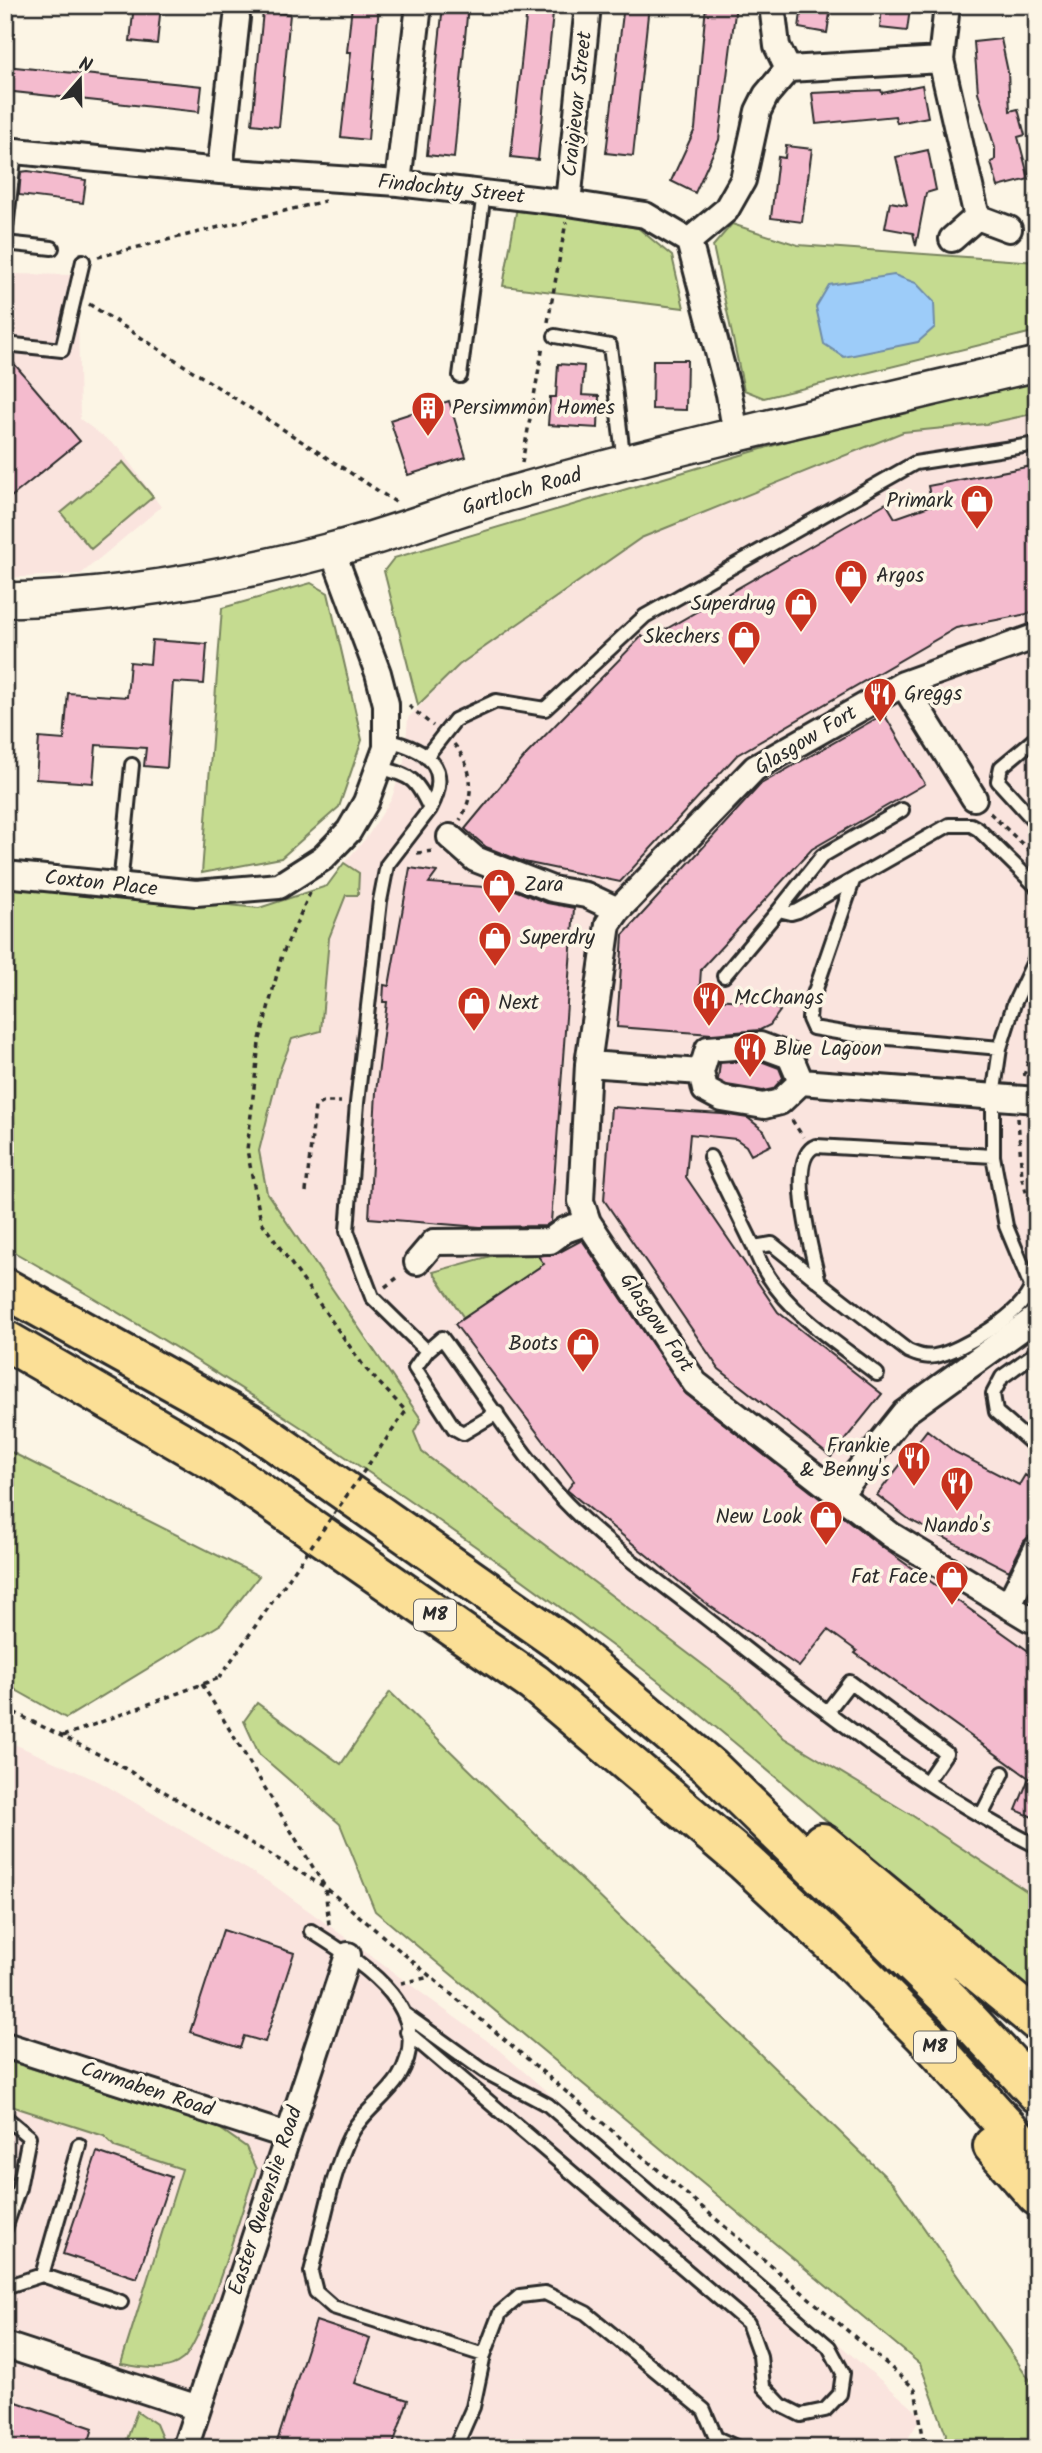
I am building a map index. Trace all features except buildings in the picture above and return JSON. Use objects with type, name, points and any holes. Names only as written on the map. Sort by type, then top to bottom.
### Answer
[{"type":"highway","name":"M8","points":[[5,1288],[248,1423],[566,1647],[710,1767],[952,2002],[1037,2093]]},
{"type":"highway","name":"M8","points":[[5,1340],[214,1461],[534,1683],[745,1862],[828,1939],[924,2035],[1037,2160]]},
{"type":"highway","points":[[710,1767],[793,1819],[1037,2021]]},
{"type":"highway","points":[[828,1939],[988,2141],[1037,2196]]},
{"type":"main road","name":"Gartloch Road","points":[[5,600],[47,599],[164,586],[332,550],[517,491],[736,435],[1037,364]]},
{"type":"street","points":[[398,183],[419,5]]},
{"type":"street","name":"Craigievar Street","points":[[568,203],[588,5]]},
{"type":"street","points":[[772,5],[770,14],[777,46],[788,69]]},
{"type":"street","points":[[947,5],[941,60],[976,217]]},
{"type":"street","points":[[220,171],[237,18]]},
{"type":"street","points":[[736,435],[729,394],[689,241],[726,210],[743,180],[758,111],[766,95],[788,69],[799,66],[941,60]]},
{"type":"street","name":"Findochty Street","points":[[10,151],[220,171],[398,183],[568,203],[645,215],[689,241]]},
{"type":"street","points":[[976,217],[1009,229]]},
{"type":"street","points":[[951,239],[976,217]]},
{"type":"street","name":"Coxton Place","points":[[5,874],[196,893],[279,886],[323,858],[349,831],[381,768],[386,740],[386,704],[378,673],[332,550]]},
{"type":"street","name":"Glasgow Fort","points":[[1033,1619],[891,1535],[695,1383],[588,1222],[581,1201],[589,1064],[608,924],[618,910],[754,768],[903,684],[1037,636]]},
{"type":"street","points":[[903,684],[974,798]]},
{"type":"street","points":[[450,837],[475,859],[552,889],[586,895],[618,910]]},
{"type":"street","points":[[801,1082],[790,1056],[760,1045],[708,1049],[701,1072],[705,1090],[722,1099],[751,1106],[780,1102],[801,1082],[1028,1099]]},
{"type":"street","points":[[589,1064],[701,1072]]},
{"type":"street","points":[[417,1262],[434,1242],[550,1241],[565,1230],[588,1222]]},
{"type":"street","points":[[839,1495],[904,1413],[1037,1317]]},
{"type":"street","points":[[1008,1606],[1037,1548]]},
{"type":"street","name":"Easter Queenslie Road","points":[[185,2448],[288,2136],[339,1950]]},
{"type":"street","name":"Carmaben Road","points":[[5,2045],[288,2136]]},
{"type":"street","points":[[5,2345],[198,2408]]},
{"type":"lane","points":[[5,237],[10,151]]},
{"type":"lane","points":[[460,376],[484,192]]},
{"type":"lane","points":[[5,243],[52,248]]},
{"type":"lane","points":[[5,344],[62,350],[83,261]]},
{"type":"lane","points":[[555,337],[610,346],[624,463]]},
{"type":"lane","points":[[426,757],[455,720],[496,701],[545,709],[645,616],[915,463],[1037,444]]},
{"type":"lane","points":[[1037,737],[1003,764],[998,781],[1037,824]]},
{"type":"lane","points":[[386,740],[411,746],[426,757],[440,776],[439,792],[430,809],[387,865],[376,929],[357,1103],[347,1231],[372,1297],[427,1351]]},
{"type":"lane","points":[[120,886],[132,765]]},
{"type":"lane","points":[[381,768],[406,774],[418,783],[430,809]]},
{"type":"lane","points":[[724,976],[822,856],[902,810]]},
{"type":"lane","points":[[779,910],[791,913],[798,911],[945,827],[964,824],[978,829],[1037,887]]},
{"type":"lane","points":[[853,881],[810,1006],[809,1019],[813,1028],[855,1035],[1000,1048]]},
{"type":"lane","points":[[754,1247],[772,1244],[918,1356],[933,1357],[955,1350],[1024,1303],[1031,1286],[1008,1233],[993,1156],[993,1097],[1000,1048],[1014,1004],[1037,955]]},
{"type":"lane","points":[[819,1282],[803,1192],[802,1158],[810,1148],[850,1146],[993,1156]]},
{"type":"lane","points":[[710,1157],[758,1258],[793,1309],[877,1374]]},
{"type":"lane","points":[[497,1413],[464,1433],[454,1428],[415,1368],[427,1351],[442,1338],[556,1492],[612,1543],[827,1712],[981,1816],[1037,1846]]},
{"type":"lane","points":[[1037,1352],[1002,1377],[993,1394],[996,1412],[1037,1448]]},
{"type":"lane","points":[[827,1712],[850,1682],[946,1753],[927,1781]]},
{"type":"lane","points":[[981,1816],[1003,1773]]},
{"type":"lane","points":[[311,1931],[386,1986],[406,2015],[484,2071],[548,2105],[829,2347],[844,2373],[840,2394],[825,2410],[801,2415],[781,2406],[763,2386],[760,2356],[748,2323],[407,2032]]},
{"type":"lane","points":[[406,2015],[408,2055],[398,2078],[362,2116],[350,2137],[311,2272],[316,2292],[333,2307],[484,2355]]},
{"type":"lane","points":[[5,2118],[29,2137],[19,2188],[5,2229]]},
{"type":"lane","points":[[42,2275],[79,2145]]},
{"type":"lane","points":[[5,2287],[42,2275],[121,2302]]},
{"type":"lane","points":[[455,2448],[473,2407],[484,2355],[500,2313],[520,2296],[545,2293],[586,2313],[704,2410],[715,2443],[738,2448]]},
{"type":"path","points":[[83,261],[333,199]]},
{"type":"path","points":[[75,295],[425,521]]},
{"type":"path","points":[[974,798],[1037,858]]},
{"type":"path","points":[[63,1736],[219,1678],[406,1411],[365,1368],[261,1221],[247,1150],[259,1043],[282,955],[320,871],[323,858]]},
{"type":"path","points":[[1037,1030],[1022,1178],[1037,1229]]},
{"type":"path","points":[[306,1192],[315,1107],[323,1102],[357,1103]]},
{"type":"path","points":[[780,1102],[810,1148]]},
{"type":"path","points":[[372,1297],[417,1262]]},
{"type":"path","points":[[202,1684],[324,1887],[339,1950]]},
{"type":"path","points":[[5,1709],[125,1768],[324,1887],[915,2389],[925,2448]]},
{"type":"path","points":[[386,1986],[430,1977]]},
{"type":"shaded area","points":[[5,274],[81,275],[78,318],[80,419],[120,449],[161,507],[81,574],[5,578]]},
{"type":"shaded area","points":[[1037,413],[1037,1898],[913,1816],[784,1738],[739,1692],[422,1452],[383,1360],[267,1193],[259,1151],[278,1075],[293,1039],[321,1031],[329,938],[346,895],[357,895],[359,873],[344,863],[367,837],[391,800],[404,762],[408,718],[459,665],[641,538],[903,432],[986,424]]},
{"type":"shaded area","points":[[5,1740],[100,1782],[272,1884],[493,2045],[922,2416],[902,2448],[5,2448]]},
{"type":"green space","points":[[517,207],[638,228],[672,256],[684,308],[503,286]]},
{"type":"green space","points":[[732,224],[798,245],[1037,262],[1037,331],[764,398],[744,390],[713,246]]},
{"type":"green space","points":[[1037,378],[1037,413],[986,424],[903,432],[641,538],[459,665],[418,705],[384,571],[394,558],[856,421]]},
{"type":"green space","points":[[123,462],[153,497],[91,549],[61,513]]},
{"type":"green space","points":[[311,583],[328,593],[362,740],[339,807],[281,858],[202,873],[222,608]]},
{"type":"green space","points":[[344,863],[359,873],[358,895],[346,895],[329,938],[321,1031],[292,1039],[278,1075],[259,1151],[267,1193],[421,1419],[414,1432],[422,1452],[739,1692],[784,1738],[913,1816],[1037,1898],[1037,2006],[726,1736],[545,1596],[395,1490],[242,1389],[5,1247],[5,883],[259,908],[327,886]]},
{"type":"green space","points":[[531,1245],[544,1264],[464,1318],[433,1272]]},
{"type":"green space","points":[[5,1449],[259,1576],[221,1624],[66,1718],[5,1684]]},
{"type":"green space","points":[[390,1692],[894,2185],[1037,2390],[1037,2428],[1031,2448],[943,2448],[946,2434],[920,2364],[375,1911],[340,1824],[259,1754],[244,1721],[257,1703],[341,1764]]},
{"type":"green space","points":[[5,2060],[219,2128],[246,2147],[256,2169],[202,2326],[192,2347],[176,2364],[153,2368],[121,2364],[182,2169],[115,2147],[104,2136],[5,2104]]},
{"type":"green space","points":[[137,2411],[156,2424],[164,2443],[162,2448],[124,2448]]},
{"type":"water","points":[[894,275],[916,283],[934,302],[935,327],[918,342],[844,357],[824,344],[816,307],[829,285]]},
{"type":"place","name":"Persimmon Homes","points":[[428,438]]},
{"type":"place","name":"Primark","points":[[977,531]]},
{"type":"place","name":"Argos","points":[[851,606]]},
{"type":"place","name":"Superdrug","points":[[801,634]]},
{"type":"place","name":"Skechers","points":[[744,667]]},
{"type":"place","name":"Greggs","points":[[880,724]]},
{"type":"place","name":"Zara","points":[[499,915]]},
{"type":"place","name":"Superdry","points":[[495,968]]},
{"type":"place","name":"McChangs","points":[[709,1028]]},
{"type":"place","name":"Next","points":[[474,1033]]},
{"type":"place","name":"Blue Lagoon","points":[[750,1079]]},
{"type":"place","name":"Boots","points":[[583,1374]]},
{"type":"place","name":"Frankie & Benny's","points":[[914,1488]]},
{"type":"place","name":"Nando's","points":[[957,1513]]},
{"type":"place","name":"New Look","points":[[826,1547]]},
{"type":"place","name":"Fat Face","points":[[952,1607]]}]
